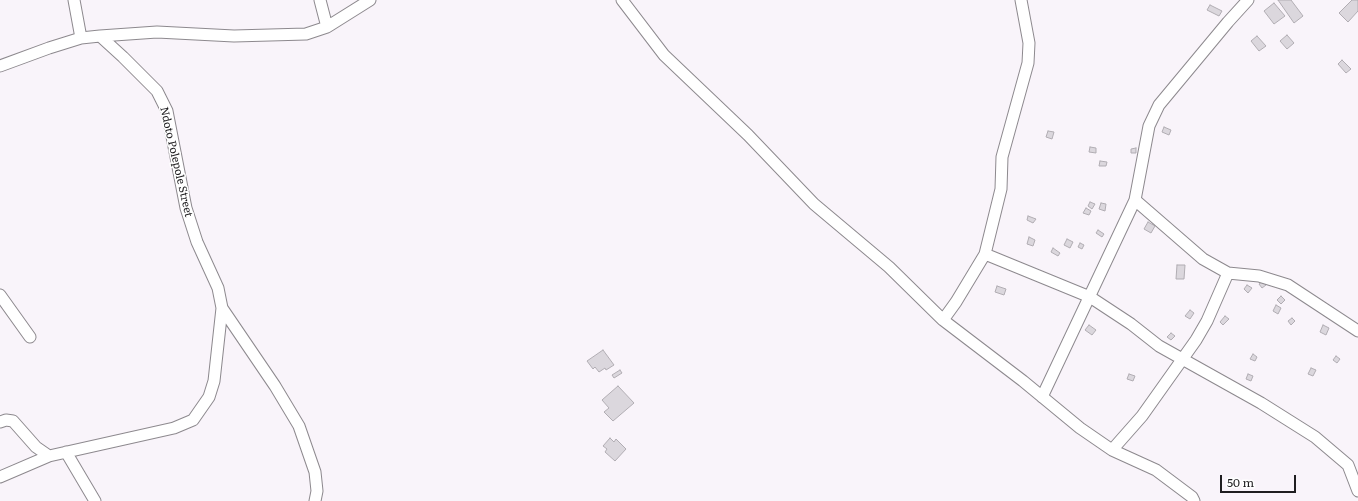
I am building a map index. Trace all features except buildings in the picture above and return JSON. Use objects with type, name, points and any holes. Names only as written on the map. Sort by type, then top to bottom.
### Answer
[{"type":"street","points":[[74,0],[81,38]]},
{"type":"street","points":[[320,0],[327,27]]},
{"type":"street","points":[[0,66],[81,38],[100,36],[157,32],[234,36],[306,34],[327,27],[370,0]]},
{"type":"street","points":[[622,0],[670,60],[748,134],[814,204],[889,267],[943,320],[1080,428],[1112,450],[1156,470],[1192,497],[1194,501]]},
{"type":"street","points":[[943,320],[956,302],[985,254],[1001,189],[1002,157],[1028,64],[1029,43],[1021,0]]},
{"type":"street","points":[[1042,397],[1135,200],[1149,126],[1159,105],[1248,0]]},
{"type":"street","name":"Ndoto Polepole Street","points":[[0,477],[49,456],[174,428],[193,420],[208,398],[214,381],[222,308],[218,288],[197,242],[186,208],[167,111],[157,91],[100,36]]},
{"type":"street","points":[[1135,200],[1202,259],[1228,273],[1260,276],[1288,285],[1358,331]]},
{"type":"street","points":[[985,254],[1090,297],[1131,324],[1159,346],[1268,407],[1315,437],[1353,466],[1358,491]]},
{"type":"street","points":[[1112,450],[1142,416],[1207,321],[1228,273]]},
{"type":"street","points":[[0,295],[30,338]]},
{"type":"street","points":[[222,308],[275,386],[299,426],[315,472],[317,491],[315,501]]},
{"type":"street","points":[[0,422],[6,420],[13,421],[36,447],[49,456]]},
{"type":"street","points":[[66,452],[95,501]]}]
